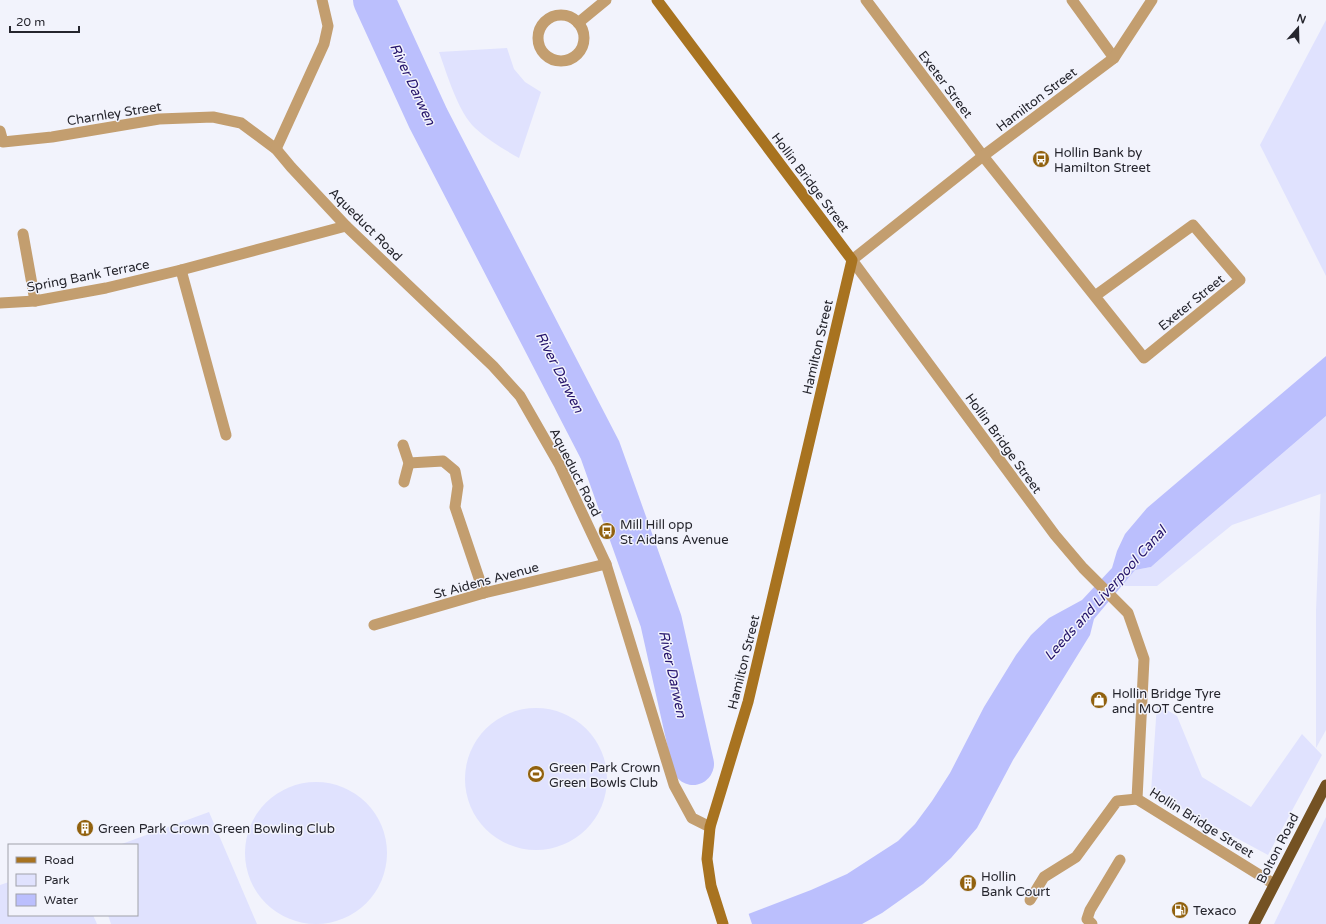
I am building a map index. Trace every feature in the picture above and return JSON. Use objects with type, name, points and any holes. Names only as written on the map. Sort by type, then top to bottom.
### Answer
[{"type":"highway","name":"Bolton Road","points":[[1254,924],[1326,785]]},
{"type":"main road","name":"Hollin Bridge Street","points":[[657,0],[852,260]]},
{"type":"main road","name":"Hamilton Street","points":[[710,827],[748,702],[852,260]]},
{"type":"main road","points":[[710,827],[707,859],[711,886],[723,924]]},
{"type":"street","points":[[276,149],[324,44],[328,26],[322,0]]},
{"type":"street","points":[[578,23],[606,0]]},
{"type":"street","name":"Exeter Street","points":[[866,0],[983,156],[1144,358],[1240,280],[1193,225],[1095,296]]},
{"type":"street","points":[[1072,0],[1114,58]]},
{"type":"street","name":"Hamilton Street","points":[[852,260],[983,156],[1114,58],[1152,0]]},
{"type":"street","points":[[557,15],[565,15],[578,23],[584,36],[581,50],[576,55],[564,61],[556,61],[548,58],[542,52],[538,46],[537,37],[542,25],[549,18],[557,15]]},
{"type":"street","name":"Charnley Street","points":[[0,131],[1,143],[52,137],[159,119],[214,117],[241,123]]},
{"type":"street","name":"Aqueduct Road","points":[[241,123],[276,149],[346,226],[493,366],[520,396],[559,464],[606,564],[674,784],[692,818],[710,827]]},
{"type":"street","name":"Spring Bank Terrace","points":[[0,303],[35,301],[106,288],[181,270],[346,226]]},
{"type":"street","points":[[23,234],[35,301]]},
{"type":"street","name":"Hollin Bridge Street","points":[[852,260],[1055,535],[1083,568],[1128,613],[1144,659],[1137,799],[1274,884]]},
{"type":"street","points":[[181,270],[226,435]]},
{"type":"street","points":[[403,445],[410,463],[404,482]]},
{"type":"street","points":[[410,463],[443,461],[455,471],[458,486],[456,507],[484,593]]},
{"type":"street","name":"St Aidens Avenue","points":[[374,625],[484,593],[606,564]]},
{"type":"street","points":[[1030,900],[1044,877],[1076,857],[1117,802],[1137,799]]},
{"type":"street","points":[[1092,924],[1087,919],[1090,910],[1120,860]]},
{"type":"shaded area","points":[[1326,416],[1326,730],[1316,748],[1316,611],[1321,482]]},
{"type":"green space","points":[[1326,20],[1326,276],[1260,145]]},
{"type":"green space","points":[[507,48],[514,69],[525,82],[541,92],[519,158],[501,148],[475,128],[469,121],[458,103],[439,52]]},
{"type":"green space","points":[[1325,417],[1326,492],[1232,525],[1157,586],[1121,586],[1135,570],[1151,567]]},
{"type":"green space","points":[[1157,704],[1177,716],[1202,777],[1251,807],[1302,734],[1322,755],[1268,855],[1151,792]]},
{"type":"green space","name":"Green Park Crown Green Bowls Club","points":[[536,708],[557,711],[581,724],[591,734],[604,758],[607,779],[604,800],[591,824],[581,834],[557,847],[536,850],[515,847],[491,834],[481,824],[468,800],[465,779],[468,758],[481,734],[491,724],[515,711]]},
{"type":"green space","points":[[316,782],[337,785],[361,798],[371,808],[384,832],[387,853],[384,874],[371,898],[361,908],[337,921],[316,924],[295,921],[271,908],[261,898],[248,874],[245,853],[248,832],[261,808],[271,798],[295,785]]},
{"type":"green space","points":[[209,812],[257,924],[111,924],[108,916],[138,916],[138,844],[122,844]]},
{"type":"green space","points":[[1326,817],[1326,924],[1274,924]]},
{"type":"green space","points":[[8,882],[8,916],[93,916],[97,924],[0,924],[0,885]]},
{"type":"water","name":"Leeds and Liverpool Canal","points":[[1326,356],[1326,416],[1151,567],[1135,570],[1094,619],[1090,635],[1013,760],[977,828],[951,858],[923,884],[882,913],[862,924],[722,924],[811,890],[847,874],[898,841],[915,824],[932,801],[950,773],[984,707],[1016,655],[1031,635],[1049,618],[1082,600],[1112,568],[1117,551],[1125,534],[1147,508]]},
{"type":"pier","points":[[748,912],[752,924],[720,924],[721,922]]},
{"type":"waterway","name":"River Darwen","points":[[374,0],[428,118],[600,450],[661,621],[693,764]]},
{"type":"place","name":"Hollin Bank by Hamilton Street","points":[[1041,159]]},
{"type":"place","name":"Mill Hill opp St Aidans Avenue","points":[[607,531]]},
{"type":"place","name":"Hollin Bridge Tyre and MOT Centre","points":[[1099,700]]},
{"type":"place","name":"Green Park Crown Green Bowls Club","points":[[536,774]]},
{"type":"place","name":"Green Park Crown Green Bowling Club","points":[[85,828]]},
{"type":"place","name":"Hollin Bank Court","points":[[968,883]]},
{"type":"place","name":"Texaco","points":[[1180,910]]}]
